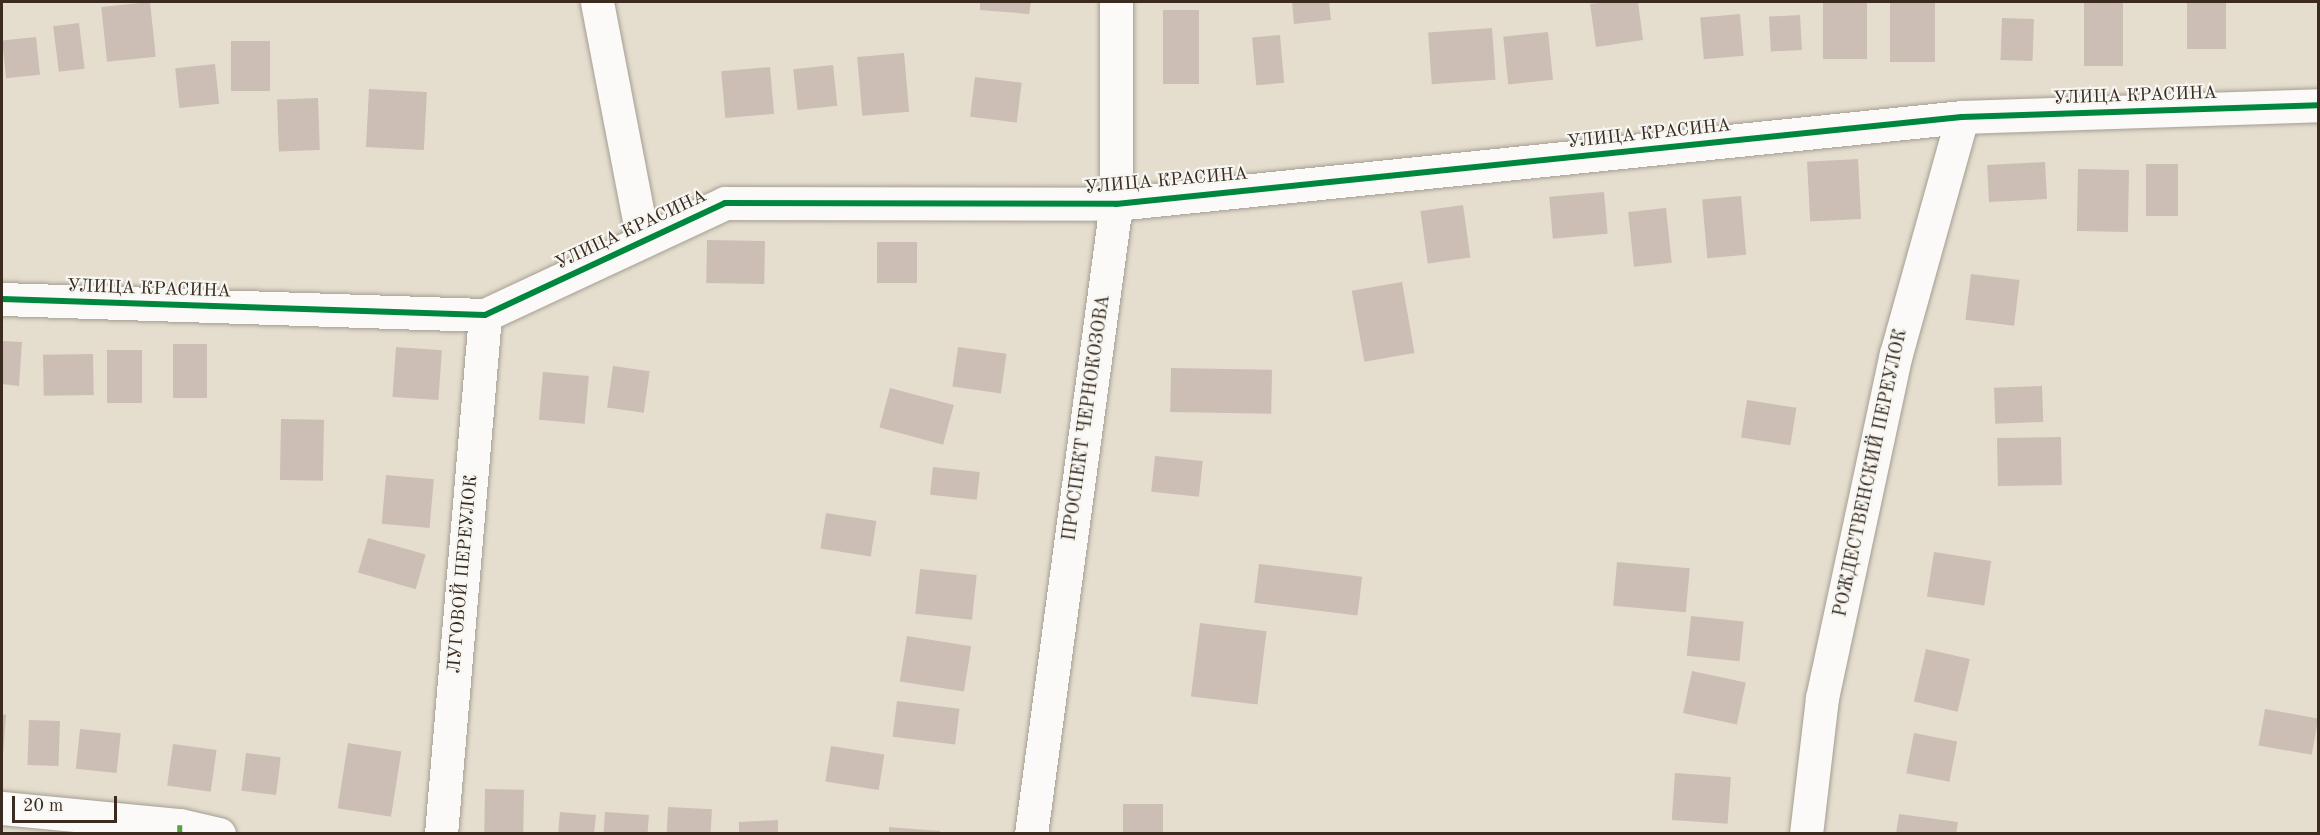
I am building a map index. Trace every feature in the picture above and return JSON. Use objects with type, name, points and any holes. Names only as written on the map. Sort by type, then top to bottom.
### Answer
[{"type":"street","points":[[597,2],[596,15],[643,241]]},
{"type":"street","name":"ПРОСПЕКТ ЧЕРНОКОЗОВА","points":[[1031,834],[1116,204],[1116,2]]},
{"type":"street","name":"УЛИЦА КРАСИНА","points":[[2,299],[485,315],[725,202],[1116,204],[1962,117],[2319,105]]},
{"type":"street","name":"РОЖДЕСТВЕНСКИЙ ПЕРЕУЛОК","points":[[1806,834],[1822,698],[1896,354],[1962,117]]},
{"type":"street","name":"ЛУГОВОЙ ПЕРЕУЛОК","points":[[441,834],[485,315]]},
{"type":"street","points":[[2,808],[180,825],[219,834]]},
{"type":"building","points":[[150,2],[156,57],[107,62],[101,7]]},
{"type":"building","points":[[980,2],[1031,2],[1029,14],[980,10]]},
{"type":"building","points":[[1292,2],[1329,2],[1331,20],[1294,24]]},
{"type":"building","points":[[1638,2],[1643,40],[1596,47],[1590,4]]},
{"type":"building","points":[[1823,2],[1867,2],[1867,59],[1823,59]]},
{"type":"building","points":[[1890,2],[1935,2],[1935,62],[1890,62]]},
{"type":"building","points":[[2084,2],[2123,2],[2123,66],[2084,66]]},
{"type":"building","points":[[2187,2],[2226,2],[2226,49],[2187,49]]},
{"type":"building","points":[[1163,10],[1199,10],[1199,84],[1163,84]]},
{"type":"building","points":[[1740,14],[1744,56],[1704,59],[1700,17]]},
{"type":"building","points":[[1800,15],[1802,50],[1771,52],[1769,17]]},
{"type":"building","points":[[2002,18],[2034,19],[2033,61],[2001,60]]},
{"type":"building","points":[[79,23],[85,69],[59,72],[53,26]]},
{"type":"building","points":[[1492,28],[1496,80],[1432,84],[1428,32]]},
{"type":"building","points":[[1548,32],[1553,80],[1508,84],[1503,37]]},
{"type":"building","points":[[1280,35],[1284,83],[1256,85],[1252,37]]},
{"type":"building","points":[[36,37],[40,75],[6,78],[2,41]]},
{"type":"building","points":[[231,41],[270,41],[270,91],[231,91]]},
{"type":"building","points":[[904,53],[909,112],[862,116],[857,57]]},
{"type":"building","points":[[215,64],[219,104],[179,108],[175,68]]},
{"type":"building","points":[[833,65],[837,106],[798,110],[793,69]]},
{"type":"building","points":[[770,67],[774,114],[725,118],[721,71]]},
{"type":"building","points":[[975,77],[1022,83],[1017,122],[970,117]]},
{"type":"building","points":[[369,89],[427,92],[424,150],[366,147]]},
{"type":"building","points":[[318,98],[320,150],[279,151],[277,99]]},
{"type":"building","points":[[1858,159],[1861,219],[1810,222],[1807,162]]},
{"type":"building","points":[[2045,162],[2047,199],[1989,202],[1987,165]]},
{"type":"building","points":[[2146,164],[2178,164],[2178,216],[2146,216]]},
{"type":"building","points":[[2078,169],[2129,170],[2128,232],[2077,231]]},
{"type":"building","points":[[1604,192],[1608,234],[1553,239],[1549,197]]},
{"type":"building","points":[[1741,196],[1746,255],[1707,258],[1702,199]]},
{"type":"building","points":[[1463,205],[1470,257],[1428,263],[1420,211]]},
{"type":"building","points":[[1666,208],[1672,263],[1634,267],[1628,212]]},
{"type":"building","points":[[707,240],[765,241],[764,284],[706,283]]},
{"type":"building","points":[[877,242],[917,242],[917,283],[877,283]]},
{"type":"building","points":[[1971,274],[2020,280],[2014,326],[1965,320]]},
{"type":"building","points":[[1402,282],[1415,353],[1364,362],[1352,291]]},
{"type":"building","points":[[2,341],[22,342],[19,386],[2,384]]},
{"type":"building","points":[[173,344],[207,344],[207,398],[173,398]]},
{"type":"building","points":[[396,347],[442,350],[438,400],[393,397]]},
{"type":"building","points":[[958,347],[1007,354],[1001,393],[952,387]]},
{"type":"building","points":[[107,350],[142,350],[142,403],[107,403]]},
{"type":"building","points":[[93,354],[94,395],[44,396],[43,355]]},
{"type":"building","points":[[613,366],[650,371],[644,413],[607,408]]},
{"type":"building","points":[[1171,368],[1272,370],[1271,414],[1170,412]]},
{"type":"building","points":[[543,372],[589,376],[585,424],[539,420]]},
{"type":"building","points":[[2042,386],[2043,422],[1995,424],[1994,388]]},
{"type":"building","points":[[890,388],[954,405],[943,445],[879,428]]},
{"type":"building","points":[[1747,400],[1796,408],[1790,445],[1741,438]]},
{"type":"building","points":[[281,419],[324,420],[323,481],[280,480]]},
{"type":"building","points":[[2061,437],[2062,485],[1998,486],[1997,438]]},
{"type":"building","points":[[1155,456],[1203,461],[1199,497],[1151,492]]},
{"type":"building","points":[[933,467],[980,472],[977,500],[930,495]]},
{"type":"building","points":[[386,475],[434,479],[430,528],[382,524]]},
{"type":"building","points":[[826,513],[876,521],[871,557],[820,549]]},
{"type":"building","points":[[368,538],[426,555],[416,589],[358,573]]},
{"type":"building","points":[[1934,552],[1991,561],[1984,606],[1927,596]]},
{"type":"building","points":[[1617,562],[1690,568],[1686,612],[1613,606]]},
{"type":"building","points":[[1259,564],[1362,577],[1357,615],[1254,603]]},
{"type":"building","points":[[920,569],[977,575],[972,620],[915,614]]},
{"type":"building","points":[[1691,616],[1744,622],[1740,661],[1687,656]]},
{"type":"building","points":[[1200,623],[1267,631],[1257,705],[1191,696]]},
{"type":"building","points":[[907,636],[971,646],[964,692],[900,681]]},
{"type":"building","points":[[1926,649],[1970,659],[1958,712],[1914,702]]},
{"type":"building","points":[[1692,671],[1746,682],[1737,724],[1683,713]]},
{"type":"building","points":[[897,701],[960,709],[955,744],[893,737]]},
{"type":"building","points":[[2265,709],[2318,718],[2312,755],[2259,745]]},
{"type":"building","points":[[2,714],[6,715],[3,755],[2,755]]},
{"type":"building","points":[[29,720],[60,721],[58,766],[27,765]]},
{"type":"building","points":[[80,729],[121,733],[117,773],[76,769]]},
{"type":"building","points":[[1914,733],[1957,741],[1949,782],[1906,773]]},
{"type":"building","points":[[348,743],[401,751],[391,817],[338,808]]},
{"type":"building","points":[[173,744],[217,750],[211,792],[167,786]]},
{"type":"building","points":[[831,746],[884,754],[879,790],[825,782]]},
{"type":"building","points":[[246,753],[281,757],[276,795],[241,791]]},
{"type":"building","points":[[1675,773],[1731,777],[1728,824],[1672,820]]},
{"type":"building","points":[[485,789],[524,790],[523,834],[484,834]]},
{"type":"building","points":[[1123,804],[1163,804],[1163,834],[1123,834]]},
{"type":"building","points":[[668,807],[712,809],[711,834],[667,834]]},
{"type":"building","points":[[560,812],[596,815],[594,834],[558,834]]},
{"type":"building","points":[[605,812],[649,815],[648,834],[603,834]]},
{"type":"building","points":[[1899,814],[1958,822],[1956,834],[1896,834]]},
{"type":"building","points":[[778,820],[778,834],[739,834],[739,822]]},
{"type":"building","points":[[889,827],[940,831],[940,834],[889,834]]},
{"type":"marked path","points":[[180,825],[180,834]]},
{"type":"cycle path","points":[[2,299],[485,315],[725,203],[1116,204],[1962,117],[2318,105]]}]
